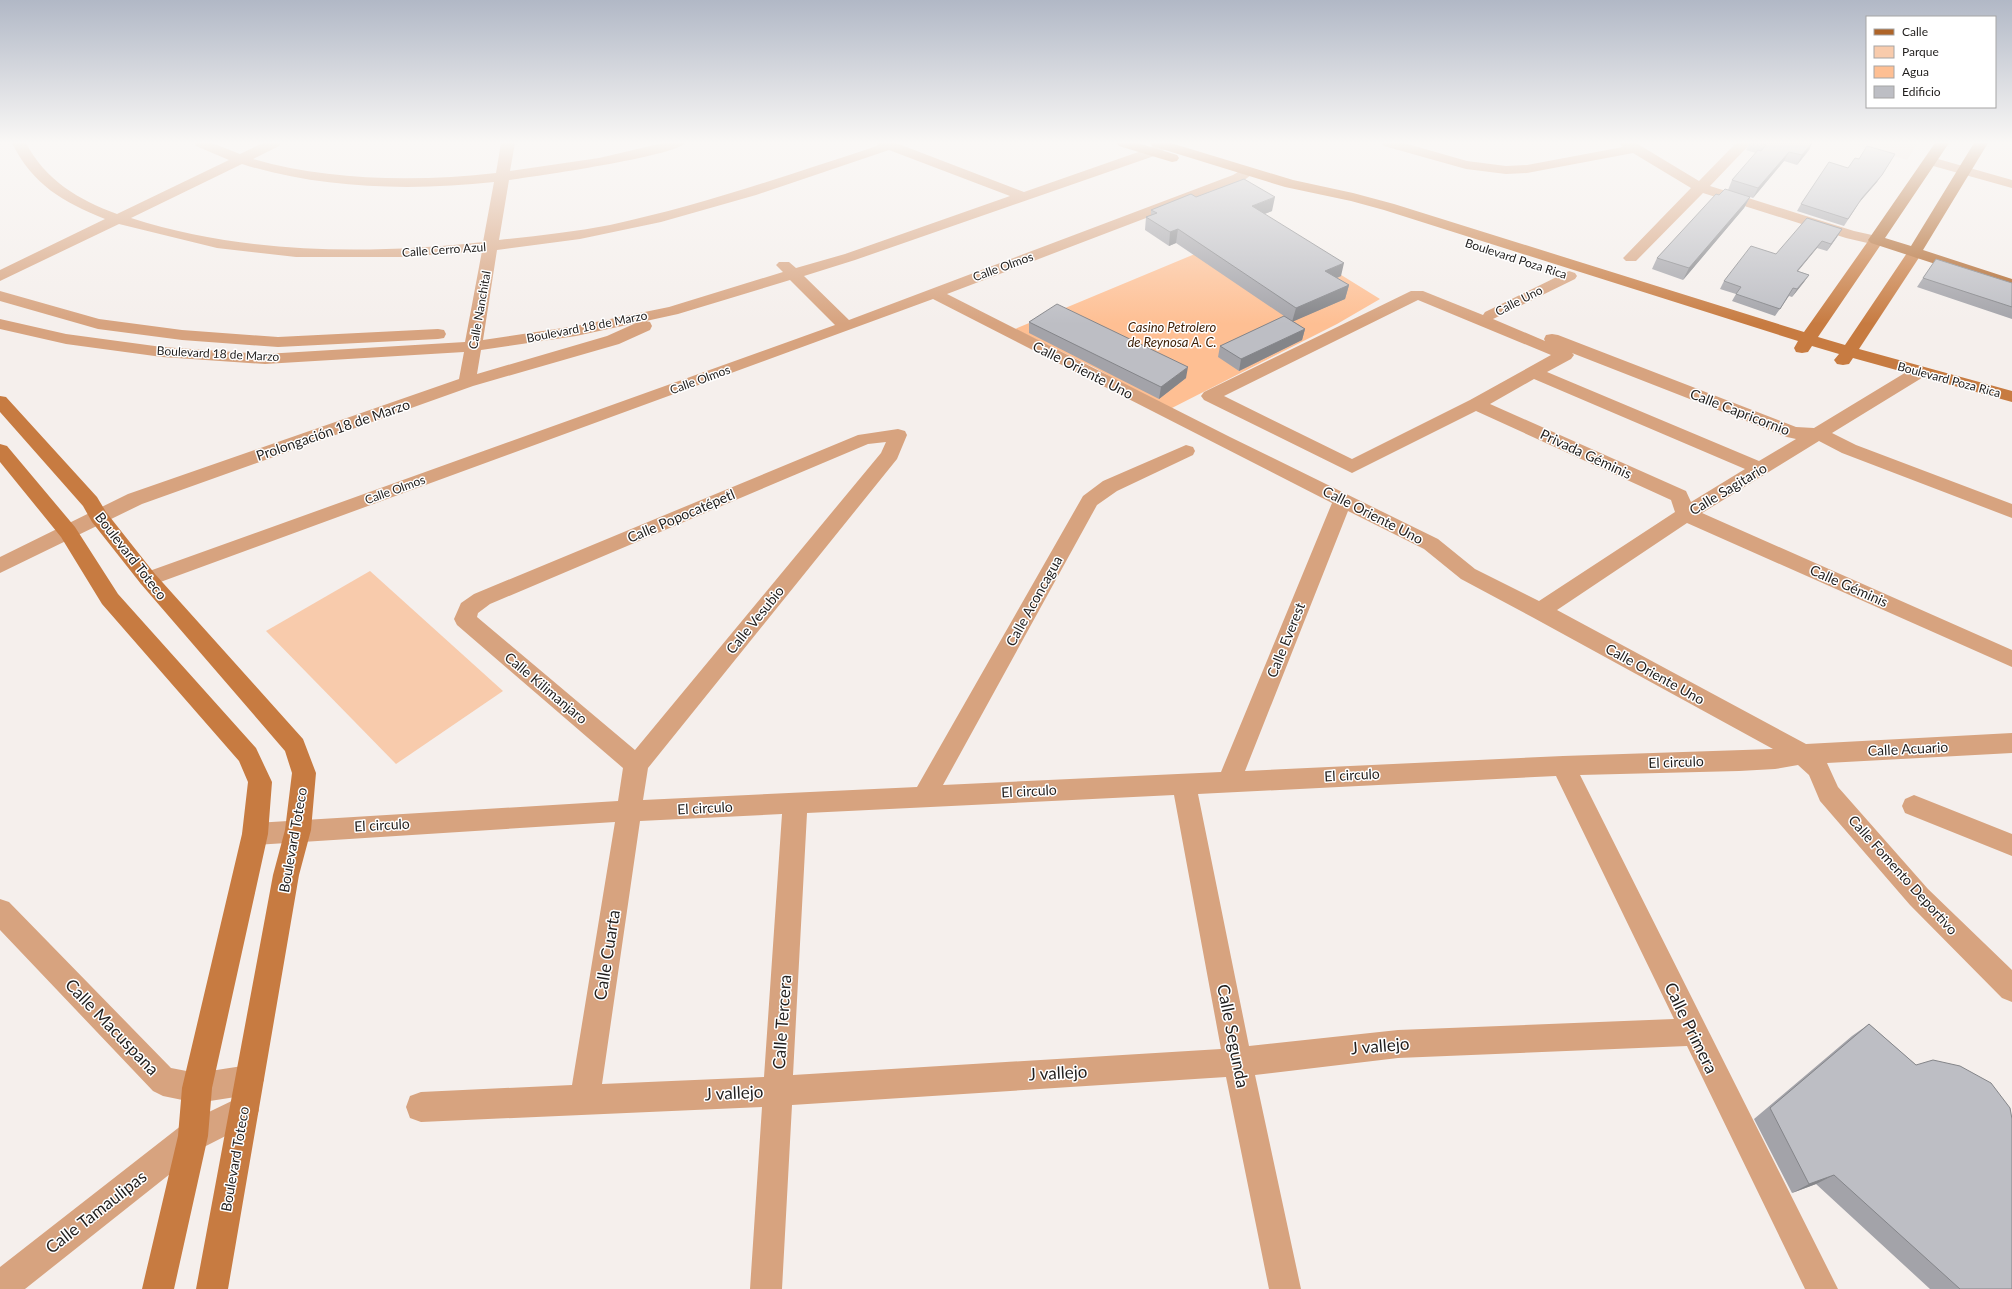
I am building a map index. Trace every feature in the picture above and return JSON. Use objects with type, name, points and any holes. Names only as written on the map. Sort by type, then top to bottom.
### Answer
[{"type":"main road","name":"Boulevard Poza Rica","points":[[1328,203],[1376,214],[1569,276],[1846,355],[1885,363],[2012,397]]},
{"type":"main road","name":"Boulevard Poza Rica","points":[[1375,203],[1806,343]]},
{"type":"main road","points":[[1806,343],[1902,203]]},
{"type":"main road","points":[[1846,355],[1914,253],[1943,203]]},
{"type":"main road","points":[[1876,240],[2012,284]]},
{"type":"main road","name":"Boulevard Toteco","points":[[0,401],[90,502],[98,517],[148,579],[295,746],[304,773],[298,830],[286,875],[212,1289]]},
{"type":"main road","points":[[0,450],[68,532],[110,599],[248,755],[260,782],[255,834],[197,1088],[193,1136],[158,1289]]},
{"type":"street","name":"Calle Cerro Azul","points":[[80,203],[116,219],[195,239],[228,245],[283,251],[369,255],[491,246],[572,237],[625,226],[705,203]]},
{"type":"street","points":[[0,276],[149,203]]},
{"type":"street","name":"Calle Nanchital","points":[[467,382],[498,203]]},
{"type":"street","points":[[914,219],[960,203]]},
{"type":"street","name":"Boulevard 18 de Marzo","points":[[0,324],[66,339],[162,352],[265,359],[576,331],[672,311],[850,257],[1007,203]]},
{"type":"street","name":"Calle Olmos","points":[[148,579],[846,327],[1169,203]]},
{"type":"street","points":[[1631,258],[1686,203]]},
{"type":"street","points":[[1749,203],[1851,235],[1876,240]]},
{"type":"street","points":[[781,262],[846,327]]},
{"type":"street","name":"Calle Uno","points":[[1491,316],[1569,276]]},
{"type":"street","name":"Calle Oriente Uno","points":[[933,293],[1223,441],[1431,544],[1468,574],[1540,611],[1803,754]]},
{"type":"street","points":[[1417,294],[1565,355],[1535,372],[1476,404],[1352,467],[1210,396],[1417,294]]},
{"type":"street","name":"Boulevard 18 de Marzo","points":[[0,296],[98,324],[182,335],[278,342],[475,339],[625,305]]},
{"type":"street","name":"Prolongación 18 de Marzo","points":[[0,566],[135,499],[467,382],[613,340],[640,329],[672,311]]},
{"type":"street","name":"Calle Capricornio","points":[[1491,316],[1794,433],[1819,434],[1849,449],[2012,511]]},
{"type":"street","points":[[1535,372],[1762,469]]},
{"type":"street","name":"Calle Sagitario","points":[[1540,611],[1686,514],[1920,372]]},
{"type":"street","name":"Privada Géminis","points":[[1476,404],[1679,496],[1686,514]]},
{"type":"street","name":"Calle Popocatépetl","points":[[469,609],[482,599],[865,439],[898,435]]},
{"type":"street","name":"Calle Vesubio","points":[[636,765],[890,455],[898,435]]},
{"type":"street","name":"Calle Aconcagua","points":[[925,796],[1090,501],[1110,486],[1186,451]]},
{"type":"street","name":"Calle Everest","points":[[1229,782],[1343,500]]},
{"type":"street","name":"Calle Géminis","points":[[1686,514],[2012,659]]},
{"type":"street","name":"Calle Kilimanjaro","points":[[469,609],[465,619],[636,765]]},
{"type":"street","name":"Calle Acuario","points":[[1803,754],[2012,743]]},
{"type":"street","name":"El circulo","points":[[255,834],[298,830],[629,811],[795,804],[1184,783],[1562,766],[1739,761],[1775,759],[1803,754]]},
{"type":"street","name":"Calle Fomento Deportivo","points":[[1803,754],[1818,769],[1829,794],[1919,897],[2012,989]]},
{"type":"street","points":[[629,811],[636,765]]},
{"type":"street","name":"Calle Primera","points":[[1562,766],[1822,1289]]},
{"type":"street","name":"Calle Segunda","points":[[1184,783],[1238,1062],[1286,1289]]},
{"type":"street","name":"Calle Tercera","points":[[766,1289],[795,804]]},
{"type":"street","points":[[1914,806],[2012,845]]},
{"type":"street","name":"Calle Cuarta","points":[[585,1099],[629,811]]},
{"type":"street","name":"Calle Macuspana","points":[[0,911],[163,1081],[197,1088],[249,1080]]},
{"type":"street","name":"J vallejo","points":[[421,1108],[778,1091],[1238,1062],[1398,1044],[1693,1032]]},
{"type":"street","name":"Calle Tamaulipas","points":[[0,1288],[193,1136],[244,1110]]},
{"type":"green space","points":[[370,571],[503,691],[396,764],[266,631]]},
{"type":"water","name":"Casino Petrolero de Reynosa A. C.","points":[[1262,226],[1380,299],[1337,324],[1168,410],[1097,369],[1015,329]]},
{"type":"building","points":[[1168,203],[1259,203],[1252,206],[1344,263],[1325,271],[1349,285],[1296,308],[1178,229],[1170,232],[1146,217],[1157,213],[1151,210]]},
{"type":"building","points":[[1708,203],[1745,203],[1689,268],[1657,258]]},
{"type":"building","points":[[1802,203],[1859,203],[1848,219]]},
{"type":"building","points":[[1807,218],[1842,229],[1831,244],[1822,241],[1797,271],[1809,275],[1797,289],[1793,288],[1780,309],[1736,294],[1741,287],[1724,281],[1751,246],[1776,254]]},
{"type":"building","points":[[1936,259],[2012,283],[2012,307],[1923,278]]},
{"type":"building","points":[[1057,304],[1188,367],[1161,387],[1029,322]]},
{"type":"building","points":[[1284,316],[1305,329],[1241,359],[1220,346]]},
{"type":"building","points":[[1869,1024],[1916,1065],[1933,1060],[1960,1066],[1991,1083],[2010,1108],[2012,1119],[2012,1289],[1960,1289],[1834,1175],[1809,1184],[1770,1108]]}]
